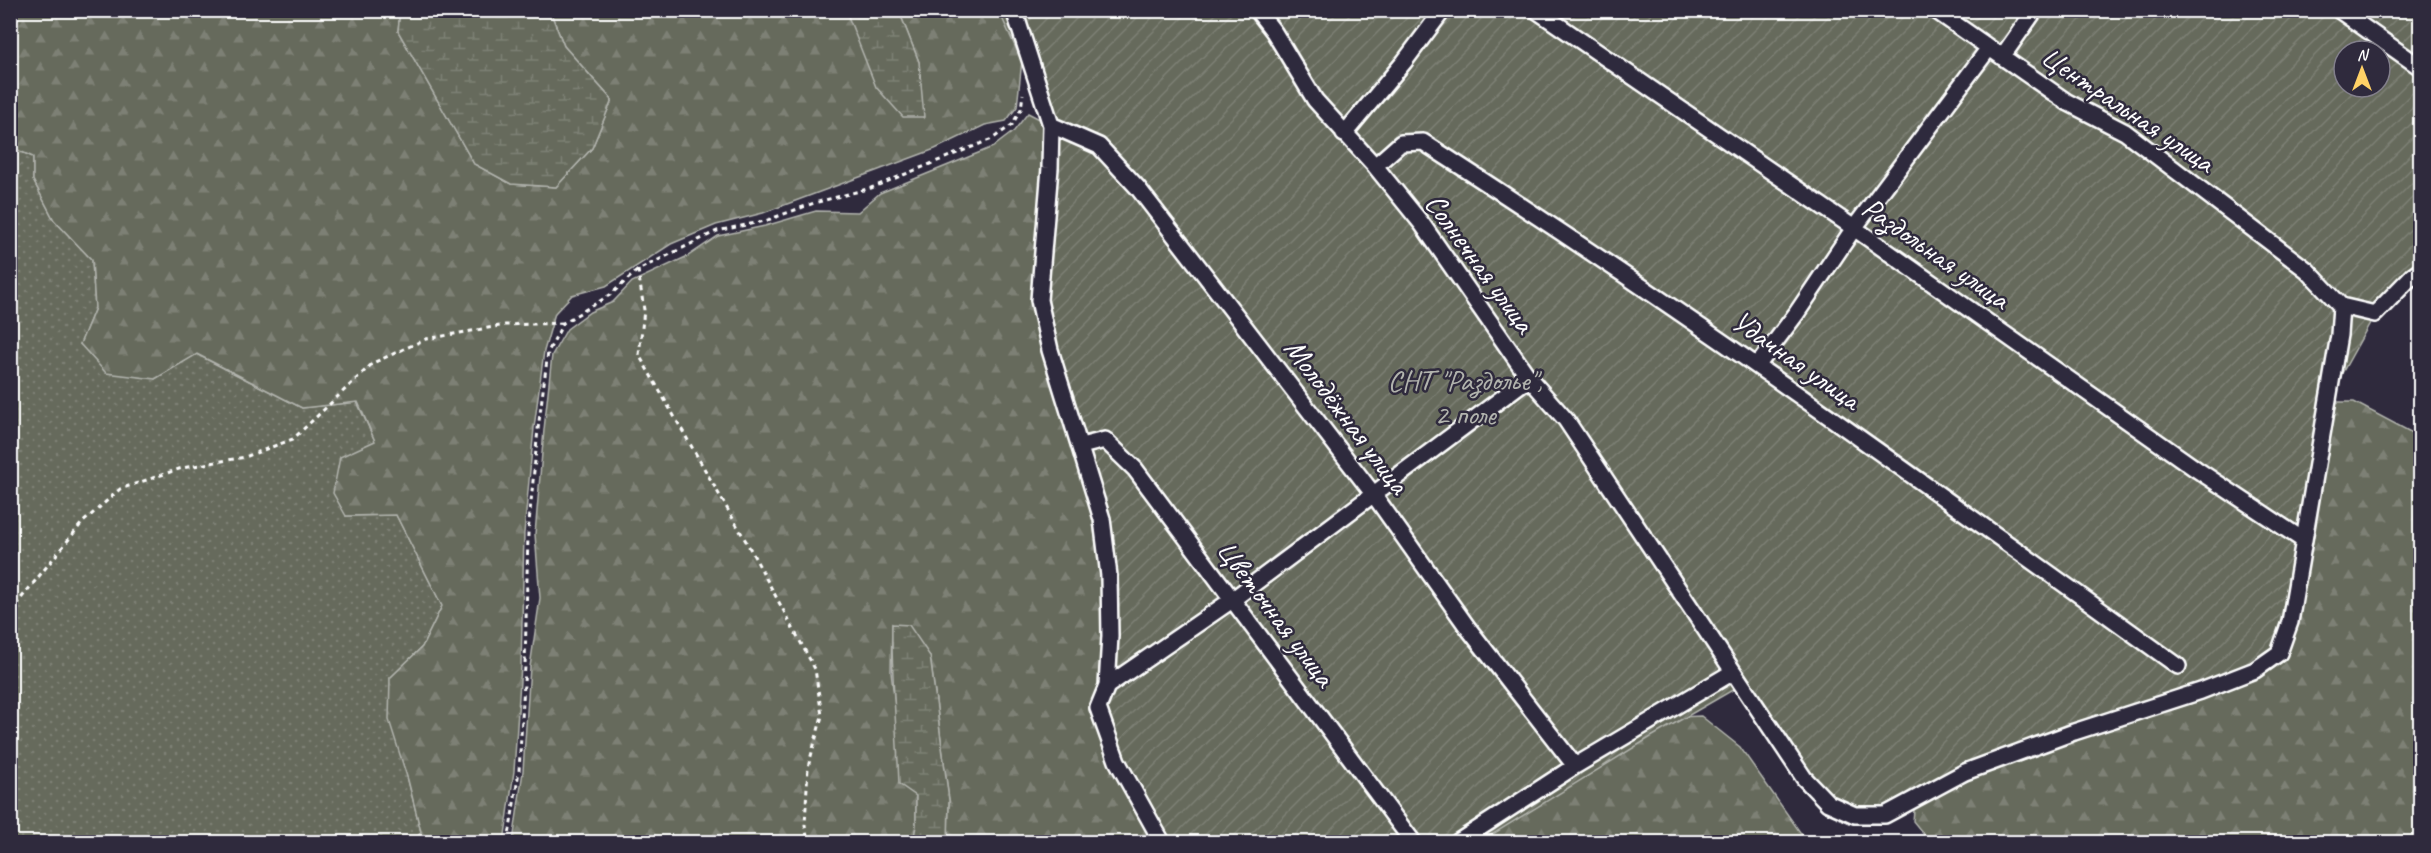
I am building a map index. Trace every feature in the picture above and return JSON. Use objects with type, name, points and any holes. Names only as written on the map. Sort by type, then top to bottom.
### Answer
[{"type":"street","points":[[1014,10],[1051,125],[1050,168],[1039,300],[1050,350],[1102,519],[1109,576],[1110,636],[1107,686],[1098,708],[1117,761],[1162,843]]},
{"type":"street","name":"Солнечная улица","points":[[1257,10],[1274,32],[1315,100],[1375,166],[1422,224],[1529,378],[1566,420],[1804,778],[1828,803],[1855,815],[1885,815],[1975,768],[2074,732],[2201,691],[2255,670],[2279,653],[2290,622],[2339,334],[2341,306]]},
{"type":"street","points":[[1344,134],[1404,62],[1443,10]]},
{"type":"street","name":"Раздольная улица","points":[[1536,10],[1854,228],[2196,470],[2303,540]]},
{"type":"street","name":"Центральная улица","points":[[1935,10],[2067,102],[2125,132],[2307,270],[2341,306]]},
{"type":"street","points":[[2002,57],[2035,10]]},
{"type":"street","points":[[2339,10],[2421,67]]},
{"type":"street","points":[[1757,366],[1796,314],[1854,228],[1989,48]]},
{"type":"street","name":"Молодёжная улица","points":[[1051,125],[1099,146],[1138,188],[1374,495],[1468,628],[1575,766]]},
{"type":"street","name":"Удачная улица","points":[[1375,166],[1401,143],[1423,142],[1574,240],[1875,447],[2178,666]]},
{"type":"street","points":[[2341,306],[2375,314],[2410,278],[2421,270]]},
{"type":"street","points":[[1107,686],[1233,600],[1529,378]]},
{"type":"street","name":"Цветочная улица","points":[[1081,446],[1105,440],[1135,469],[1413,843]]},
{"type":"street","points":[[1458,843],[1575,766],[1733,672]]},
{"type":"path","points":[[10,612],[82,523],[120,489],[182,468],[245,457],[293,439],[372,363],[426,339],[505,325],[563,323],[610,295],[638,270],[717,231],[765,221],[871,188],[992,139],[1012,125],[1021,109],[1024,89]]},
{"type":"path","points":[[638,270],[644,310],[639,355],[747,543],[815,669],[822,716],[808,767],[806,825],[808,843]]},
{"type":"path","points":[[508,843],[519,771],[525,666],[528,533],[538,429],[548,352],[563,323]]},
{"type":"green space","points":[[11,11],[400,11],[398,31],[474,164],[511,184],[556,187],[592,148],[612,100],[564,46],[550,11],[846,11],[923,117],[919,62],[899,11],[1007,11],[1022,60],[1017,107],[1006,121],[985,125],[935,149],[763,213],[716,225],[671,244],[606,286],[572,295],[555,313],[544,351],[534,428],[524,533],[521,666],[514,771],[504,842],[414,842],[421,832],[389,720],[390,678],[422,647],[442,606],[396,515],[346,516],[333,493],[340,457],[375,441],[358,402],[302,408],[197,354],[155,379],[106,373],[80,344],[95,308],[92,260],[54,220],[33,180],[33,157],[11,147]]},
{"type":"green space","points":[[400,11],[550,11],[564,46],[612,100],[592,148],[556,187],[511,184],[474,164],[398,31]]},
{"type":"green space","points":[[846,11],[899,11],[919,62],[924,117],[903,117],[876,87]]},
{"type":"green space","name":"СНТ \"Раздолье\", 2 поле","points":[[999,11],[2420,11],[2420,274],[2375,314],[2326,402],[2279,653],[2074,732],[1882,820],[1836,815],[1736,688],[1651,737],[1480,842],[1155,842],[1104,729],[1108,621],[1089,497],[1039,300],[1051,140],[1033,86]]},
{"type":"green space","points":[[1028,113],[1051,125],[1081,446],[1162,842],[948,842],[949,800],[930,656],[892,624],[891,672],[897,722],[916,796],[916,826],[913,842],[513,842],[523,771],[530,667],[540,598],[535,534],[544,430],[552,355],[567,329],[590,312],[613,302],[632,282],[688,256],[718,236],[765,226],[816,211],[858,212],[880,193],[993,147],[1014,131]]},
{"type":"green space","points":[[10,147],[33,157],[33,180],[54,220],[92,260],[95,308],[80,344],[155,379],[196,354],[302,408],[357,402],[375,441],[346,516],[396,515],[442,606],[422,647],[390,678],[408,780],[421,832],[414,842],[11,842]]},
{"type":"green space","points":[[2326,402],[2354,402],[2420,437],[2420,842],[1930,842],[1913,821],[1915,800],[1965,772],[2255,670]]},
{"type":"green space","points":[[892,624],[909,625],[930,656],[949,800],[948,842],[913,842],[916,826],[916,796],[899,784]]},
{"type":"green space","points":[[1701,716],[1740,747],[1807,842],[1458,842],[1655,718]]}]
